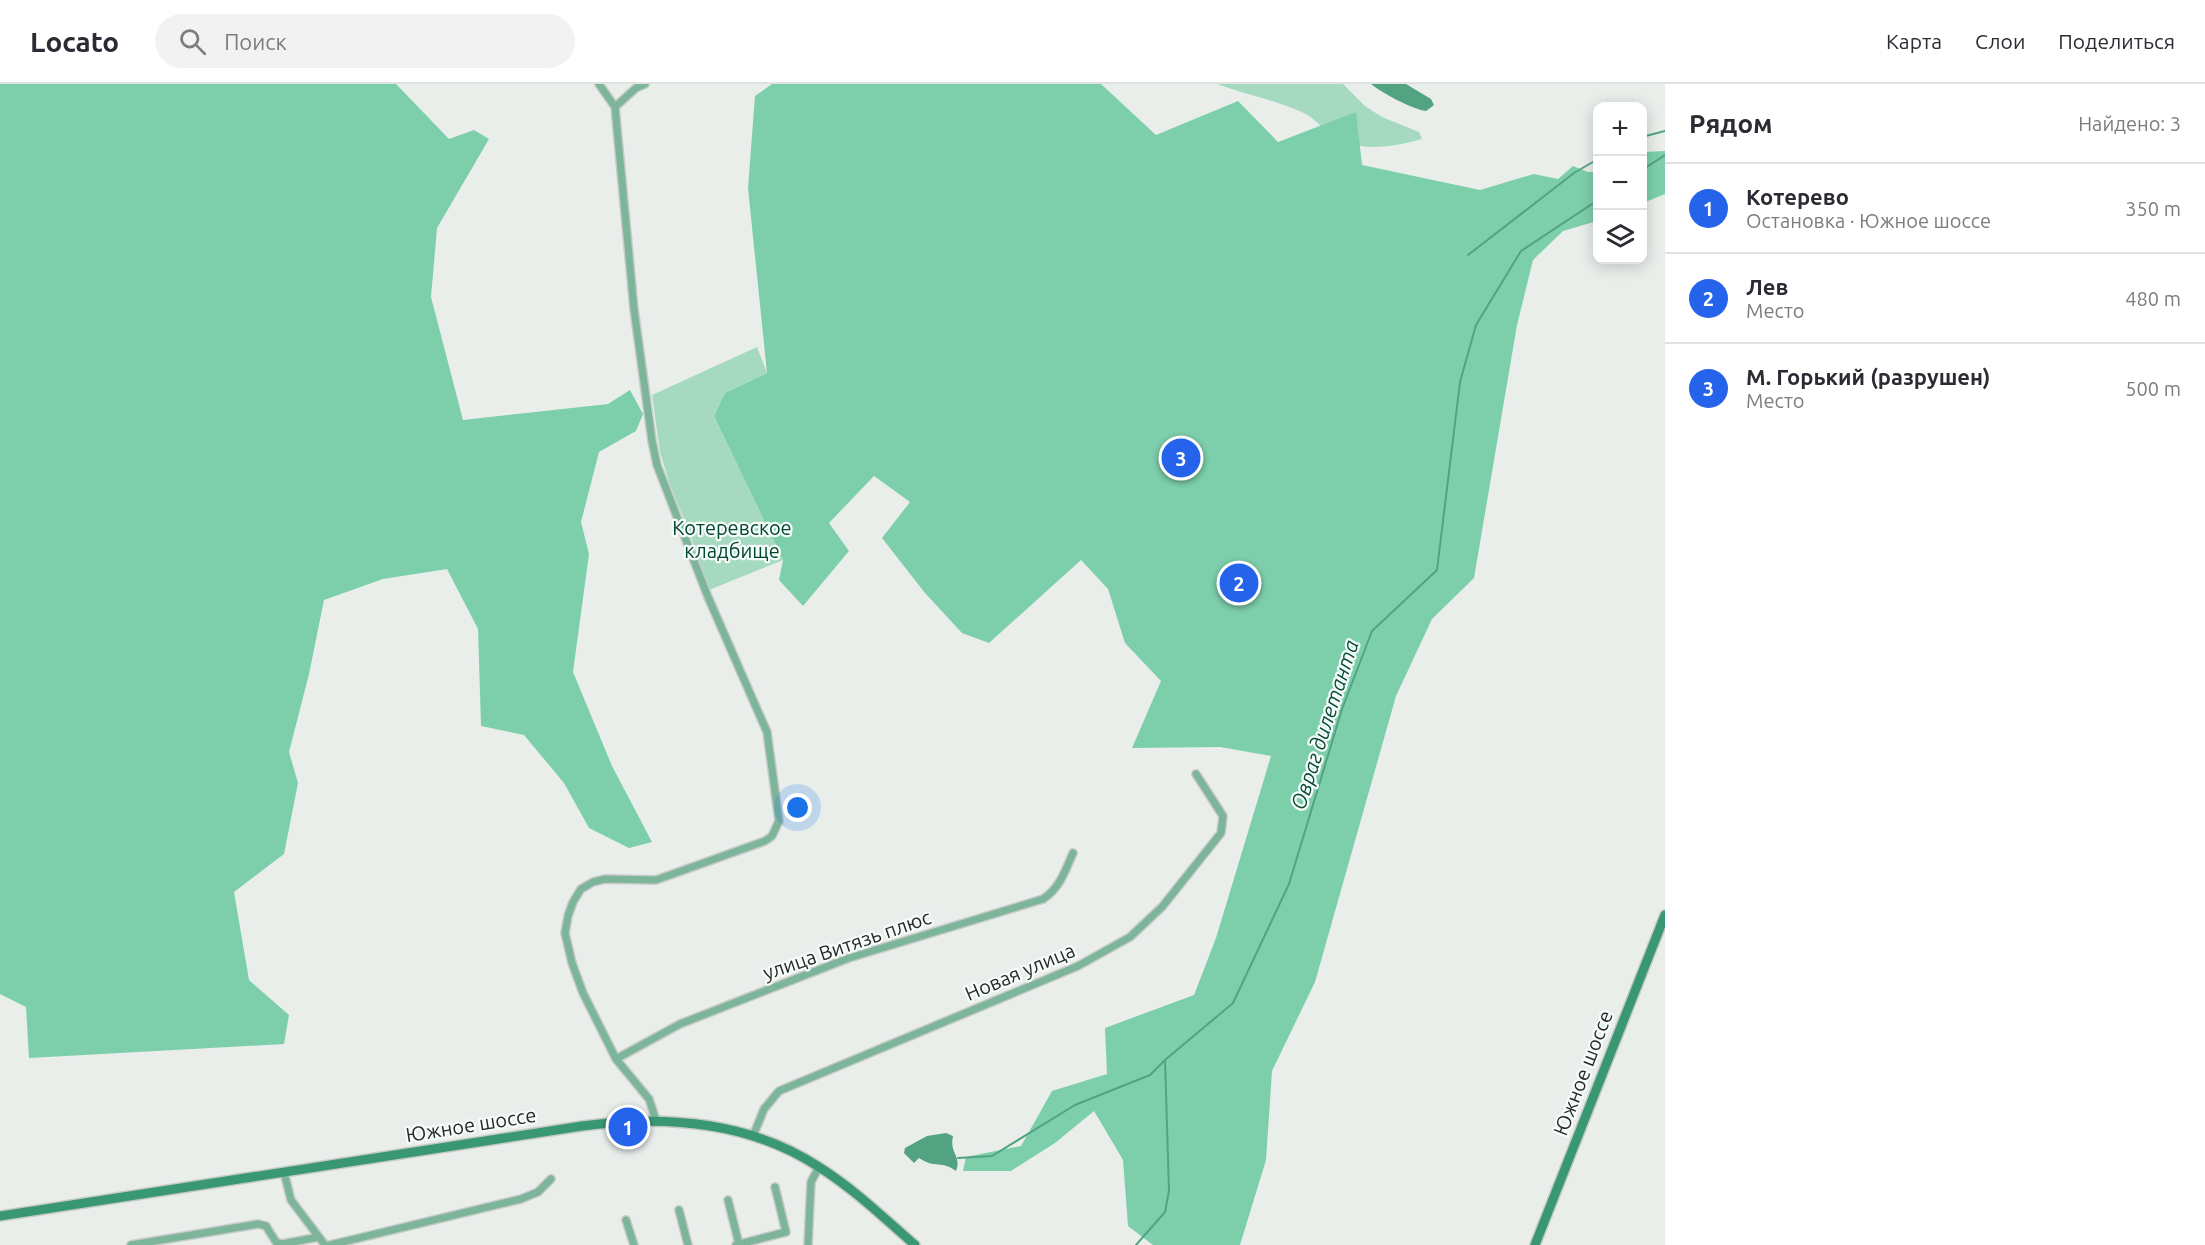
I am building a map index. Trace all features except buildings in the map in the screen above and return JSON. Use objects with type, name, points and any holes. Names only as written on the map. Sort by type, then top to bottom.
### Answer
[{"type":"main road","name":"Южное шоссе","points":[[1535,1245],[1665,915]]},
{"type":"main road","name":"Южное шоссе","points":[[0,1216],[582,1125],[656,1120],[707,1124],[753,1136],[788,1150],[819,1167],[870,1206],[915,1245]]},
{"type":"street","points":[[599,84],[615,107],[635,320],[644,391],[656,457],[708,597],[767,732],[779,821],[772,836],[748,849],[656,880],[605,879],[593,882],[581,889],[570,909],[565,933],[572,963],[583,993],[616,1059],[650,1099],[656,1120]]},
{"type":"street","points":[[615,107],[636,88],[645,84]]},
{"type":"street","name":"Новая улица","points":[[753,1136],[764,1109],[779,1091],[1078,966],[1130,937],[1162,907],[1221,833],[1223,816],[1196,774]]},
{"type":"street","name":"улица Витязь плюс","points":[[616,1059],[680,1024],[828,966],[1043,899],[1059,885],[1073,853]]},
{"type":"street","points":[[808,1245],[811,1182],[819,1167]]},
{"type":"street","points":[[284,1172],[291,1200],[325,1245]]},
{"type":"street","points":[[330,1245],[521,1199],[538,1192],[551,1179]]},
{"type":"street","points":[[728,1200],[737,1245],[786,1232],[775,1187]]},
{"type":"street","points":[[680,1210],[688,1245]]},
{"type":"street","points":[[626,1220],[634,1245]]},
{"type":"street","points":[[131,1245],[258,1224],[266,1226],[276,1242],[282,1244],[319,1237]]},
{"type":"green space","points":[[1217,84],[1343,84],[1365,106],[1382,117],[1419,132],[1422,139],[1388,146],[1353,145],[1332,136],[1304,113]]},
{"type":"green space","name":"Котеревское кладбище","points":[[757,347],[767,373],[725,393],[714,416],[783,560],[709,590],[660,452],[652,395]]},
{"type":"shaded area","points":[[0,84],[396,84],[449,139],[474,130],[489,139],[437,228],[431,297],[463,420],[608,404],[630,390],[643,414],[636,431],[599,452],[581,522],[589,554],[573,672],[612,766],[652,842],[629,848],[589,828],[564,783],[524,735],[481,726],[478,629],[447,569],[383,579],[324,600],[309,674],[289,752],[298,783],[284,854],[234,892],[249,980],[289,1015],[284,1044],[29,1058],[26,1007],[0,994]]},
{"type":"shaded area","points":[[772,84],[1101,84],[1156,135],[1238,101],[1278,142],[1356,112],[1362,165],[1480,190],[1534,174],[1558,179],[1573,166],[1593,172],[1593,222],[1563,231],[1533,260],[1517,325],[1474,578],[1432,619],[1396,696],[1315,982],[1272,1071],[1266,1160],[1240,1245],[1153,1245],[1128,1226],[1123,1160],[1094,1111],[1055,1143],[1011,1171],[963,1171],[966,1157],[1021,1146],[1052,1091],[1107,1074],[1105,1028],[1194,995],[1216,938],[1271,756],[1220,747],[1132,748],[1161,681],[1125,643],[1108,589],[1081,560],[989,643],[962,633],[925,593],[882,538],[910,502],[874,476],[829,523],[849,551],[803,606],[779,580],[783,560],[714,416],[725,393],[767,373],[748,188],[755,96]]},
{"type":"shaded area","points":[[1371,84],[1406,84],[1431,99],[1434,105],[1426,111],[1420,110],[1397,100]]},
{"type":"shaded area","points":[[1665,151],[1665,194],[1647,201],[1647,156],[1647,152]]},
{"type":"shaded area","points":[[946,1133],[953,1136],[956,1171],[919,1158],[914,1163],[904,1153],[905,1148],[927,1136]]},
{"type":"waterway","points":[[1647,136],[1665,131]]},
{"type":"waterway","points":[[1647,167],[1665,155]]},
{"type":"waterway","points":[[1468,255],[1574,173],[1593,162]]},
{"type":"waterway","name":"Овраг дилетанта","points":[[958,1158],[992,1156],[1075,1105],[1150,1075],[1233,1003],[1289,884],[1342,709],[1372,631],[1437,570],[1460,382],[1476,325],[1521,251],[1593,203]]},
{"type":"waterway","points":[[1136,1245],[1165,1212],[1169,1191],[1165,1060]]},
{"type":"place","name":"М. Горький (разрушен)","points":[[1181,458]]},
{"type":"place","name":"Лев","points":[[1239,583]]},
{"type":"place","name":"Котерево","points":[[628,1127]]}]
